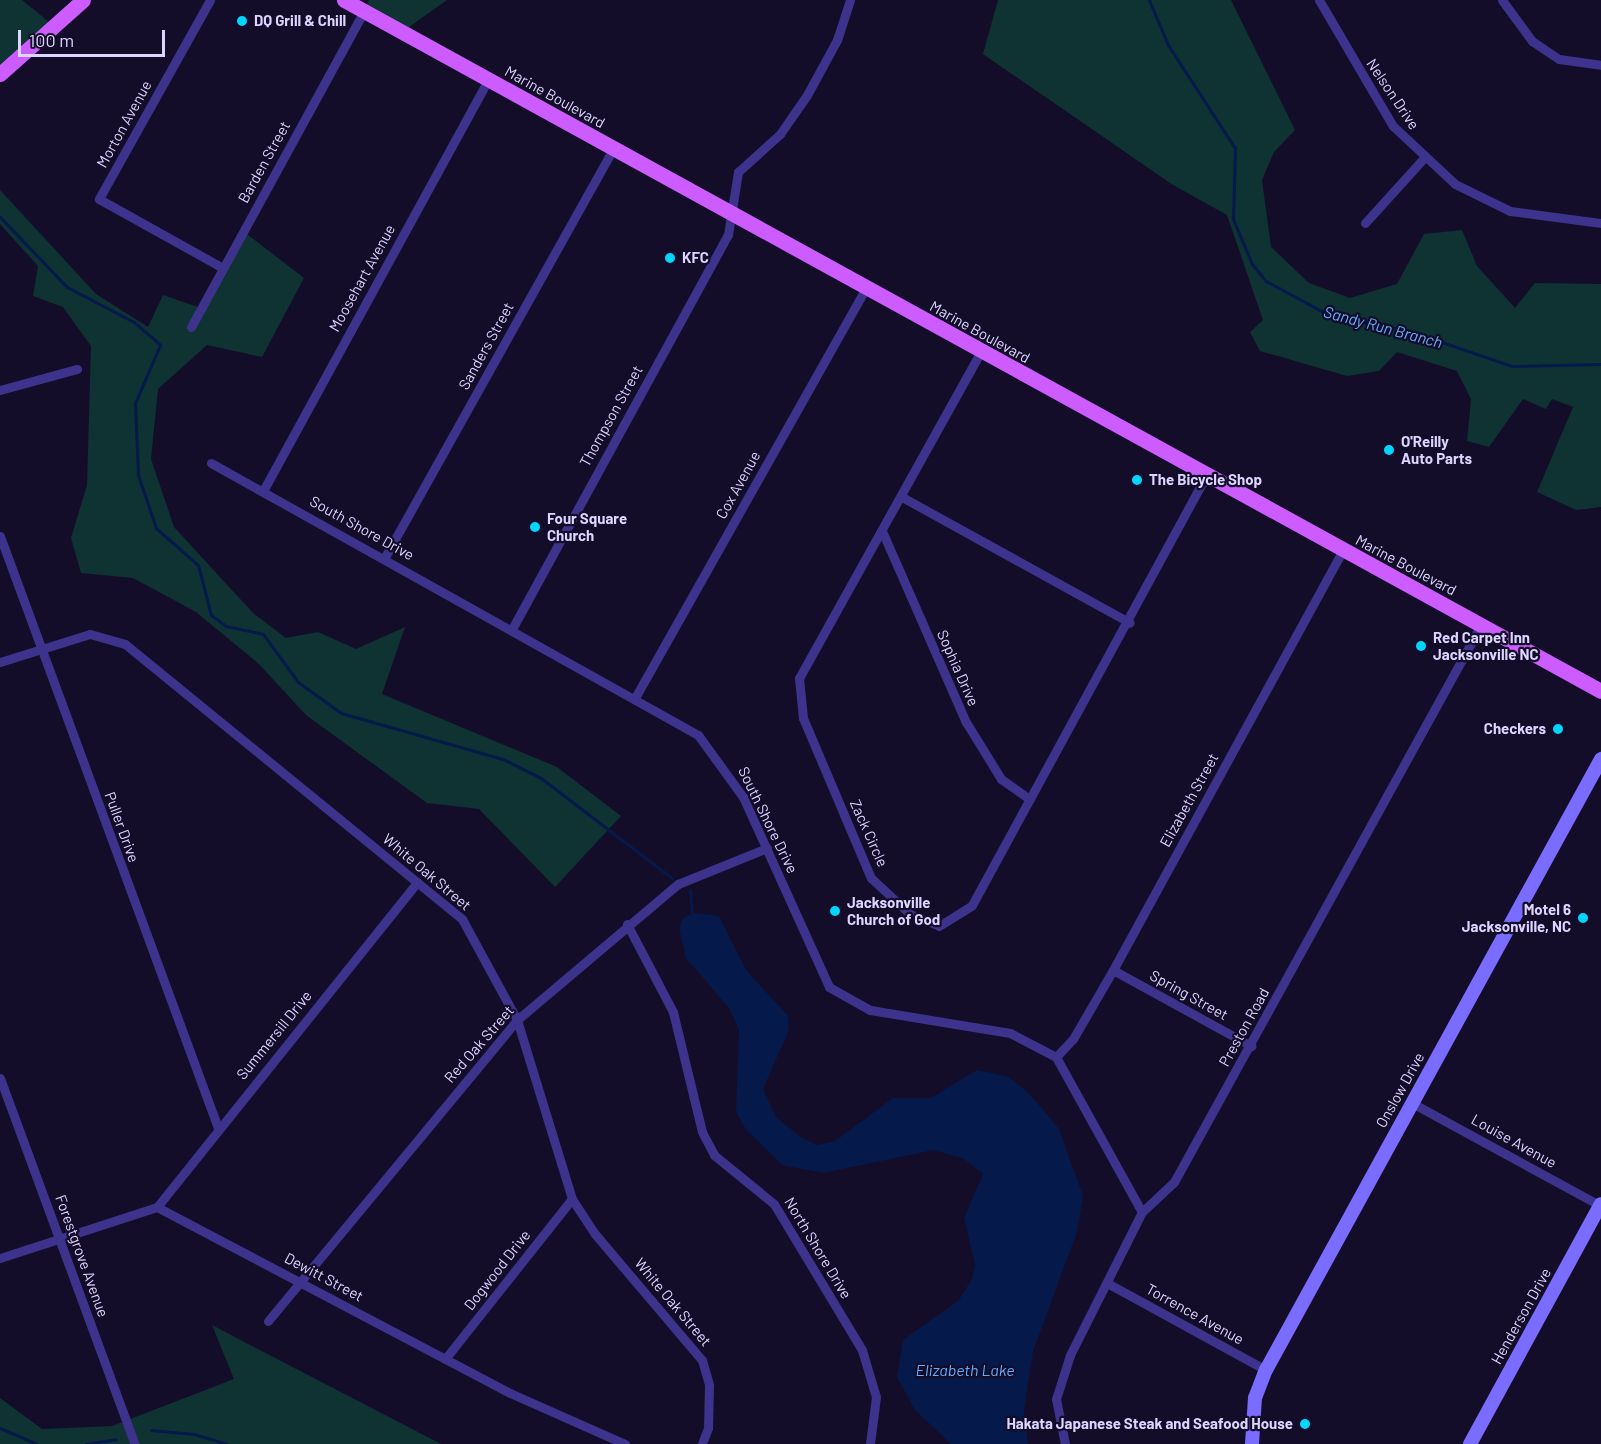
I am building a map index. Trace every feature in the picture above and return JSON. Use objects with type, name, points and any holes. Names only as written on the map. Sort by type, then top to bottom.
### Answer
[{"type":"main road","points":[[0,74],[83,0]]},
{"type":"main road","name":"Marine Boulevard","points":[[344,0],[1205,477],[1601,691]]},
{"type":"main road","name":"Onslow Drive","points":[[1252,1444],[1255,1398],[1266,1370],[1601,759]]},
{"type":"main road","name":"Henderson Drive","points":[[1470,1444],[1601,1205]]},
{"type":"street","name":"Morton Avenue","points":[[210,0],[99,199],[223,268]]},
{"type":"street","name":"Thompson Street","points":[[512,629],[728,235],[738,172],[780,134],[807,95],[837,40],[850,0]]},
{"type":"street","name":"Nelson Drive","points":[[1319,0],[1393,126],[1424,158],[1455,183],[1510,211],[1601,223]]},
{"type":"street","points":[[1502,0],[1532,41],[1559,59],[1601,65]]},
{"type":"street","name":"Barden Street","points":[[191,327],[364,11]]},
{"type":"street","name":"Moosehart Avenue","points":[[263,491],[488,80]]},
{"type":"street","name":"Sanders Street","points":[[385,557],[613,149]]},
{"type":"street","points":[[1365,223],[1424,158]]},
{"type":"street","name":"Cox Avenue","points":[[636,696],[865,289]]},
{"type":"street","name":"Zack Circle","points":[[980,353],[799,678],[803,718],[872,878],[910,914],[939,926],[972,904],[1130,623],[1205,477]]},
{"type":"street","points":[[0,390],[77,369]]},
{"type":"street","name":"South Shore Drive","points":[[211,463],[636,696],[698,735],[721,760],[767,848],[829,987],[870,1010],[1010,1033],[1056,1058]]},
{"type":"street","points":[[902,496],[1130,623]]},
{"type":"street","name":"Sophia Drive","points":[[882,531],[966,722],[1001,779],[1030,800]]},
{"type":"street","name":"Puller Drive","points":[[0,536],[218,1128]]},
{"type":"street","name":"Elizabeth Street","points":[[1056,1058],[1073,1039],[1113,970],[1342,552]]},
{"type":"street","name":"Preston Road","points":[[1065,1444],[1059,1386],[1070,1355],[1109,1284],[1142,1212],[1174,1182],[1251,1046],[1480,625]]},
{"type":"street","name":"White Oak Street","points":[[0,662],[40,647],[90,634],[125,644],[462,919],[517,1020],[572,1199],[595,1234],[702,1359],[709,1385],[708,1428],[702,1444]]},
{"type":"street","name":"Red Oak Street","points":[[268,1321],[303,1282],[517,1020],[627,924],[678,884],[767,848]]},
{"type":"street","name":"Summersill Drive","points":[[157,1208],[218,1128],[417,882]]},
{"type":"street","name":"North Shore Drive","points":[[627,924],[673,1012],[702,1132],[714,1155],[774,1204],[862,1350],[876,1397],[870,1444]]},
{"type":"street","name":"Spring Street","points":[[1113,970],[1251,1046]]},
{"type":"street","points":[[1056,1058],[1142,1212]]},
{"type":"street","name":"Forestgrove Avenue","points":[[0,1078],[135,1444]]},
{"type":"street","name":"Louise Avenue","points":[[1412,1103],[1601,1205]]},
{"type":"street","name":"Dogwood Drive","points":[[446,1359],[572,1199]]},
{"type":"street","points":[[0,1258],[59,1236],[157,1208]]},
{"type":"street","name":"Dewitt Street","points":[[157,1208],[303,1282],[446,1359],[625,1444]]},
{"type":"street","name":"Torrence Avenue","points":[[1109,1284],[1266,1370]]},
{"type":"green space","points":[[0,0],[22,0],[54,26],[0,74]]},
{"type":"green space","points":[[369,0],[447,0],[402,32],[364,11]]},
{"type":"green space","points":[[998,0],[1231,0],[1295,130],[1274,152],[1262,180],[1271,247],[1309,283],[1350,298],[1397,284],[1424,234],[1462,230],[1477,266],[1515,308],[1535,283],[1601,284],[1601,507],[1576,510],[1537,492],[1573,407],[1552,399],[1546,409],[1523,399],[1489,447],[1467,441],[1471,399],[1457,371],[1397,352],[1379,371],[1347,376],[1260,351],[1250,332],[1263,320],[1227,215],[1173,185],[983,54]]},
{"type":"green space","points":[[0,190],[96,294],[148,327],[163,295],[201,308],[243,231],[304,278],[262,357],[207,345],[158,389],[151,459],[174,527],[253,613],[286,638],[318,632],[356,649],[405,627],[382,694],[557,767],[621,816],[555,887],[479,809],[427,803],[306,715],[259,664],[196,612],[133,578],[81,573],[71,538],[87,485],[91,346],[63,307],[33,296],[38,266],[0,224]]},
{"type":"green space","points":[[212,1325],[441,1444],[0,1444],[0,1398],[42,1429],[112,1426],[234,1379]]},
{"type":"water","name":"Elizabeth Lake","points":[[694,913],[719,916],[746,970],[788,1016],[789,1030],[763,1089],[776,1117],[802,1138],[818,1145],[835,1141],[893,1098],[931,1098],[977,1070],[1008,1077],[1027,1091],[1059,1129],[1083,1196],[1077,1232],[1033,1351],[1024,1410],[1028,1444],[951,1444],[915,1410],[897,1377],[903,1340],[959,1300],[972,1279],[975,1265],[964,1218],[983,1174],[964,1159],[934,1150],[823,1173],[782,1165],[747,1131],[736,1112],[739,1030],[729,1008],[686,958],[679,928],[683,918]]},
{"type":"waterway","name":"Sandy Run Branch","points":[[1149,0],[1168,45],[1235,148],[1233,219],[1252,264],[1266,281],[1327,314],[1412,332],[1512,366],[1601,364]]},
{"type":"waterway","points":[[0,217],[67,287],[134,322],[160,345],[135,403],[138,475],[156,528],[198,565],[211,615],[226,626],[263,634],[298,682],[341,713],[503,759],[541,778],[672,878]]},
{"type":"waterway","points":[[690,890],[692,915]]},
{"type":"waterway","points":[[0,1428],[37,1444]]},
{"type":"waterway","points":[[151,1430],[194,1434],[226,1444]]},
{"type":"waterway","points":[[86,1444],[116,1439]]},
{"type":"place","name":"DQ Grill & Chill","points":[[242,21]]},
{"type":"place","name":"KFC","points":[[670,258]]},
{"type":"place","name":"O'Reilly Auto Parts","points":[[1389,450]]},
{"type":"place","name":"The Bicycle Shop","points":[[1137,480]]},
{"type":"place","name":"Four Square Church","points":[[535,527]]},
{"type":"place","name":"Red Carpet Inn Jacksonville NC","points":[[1421,646]]},
{"type":"place","name":"Checkers","points":[[1558,729]]},
{"type":"place","name":"Jacksonville Church of God","points":[[835,911]]},
{"type":"place","name":"Motel 6 Jacksonville, NC","points":[[1583,918]]},
{"type":"place","name":"Hakata Japanese Steak and Seafood House","points":[[1305,1424]]}]
